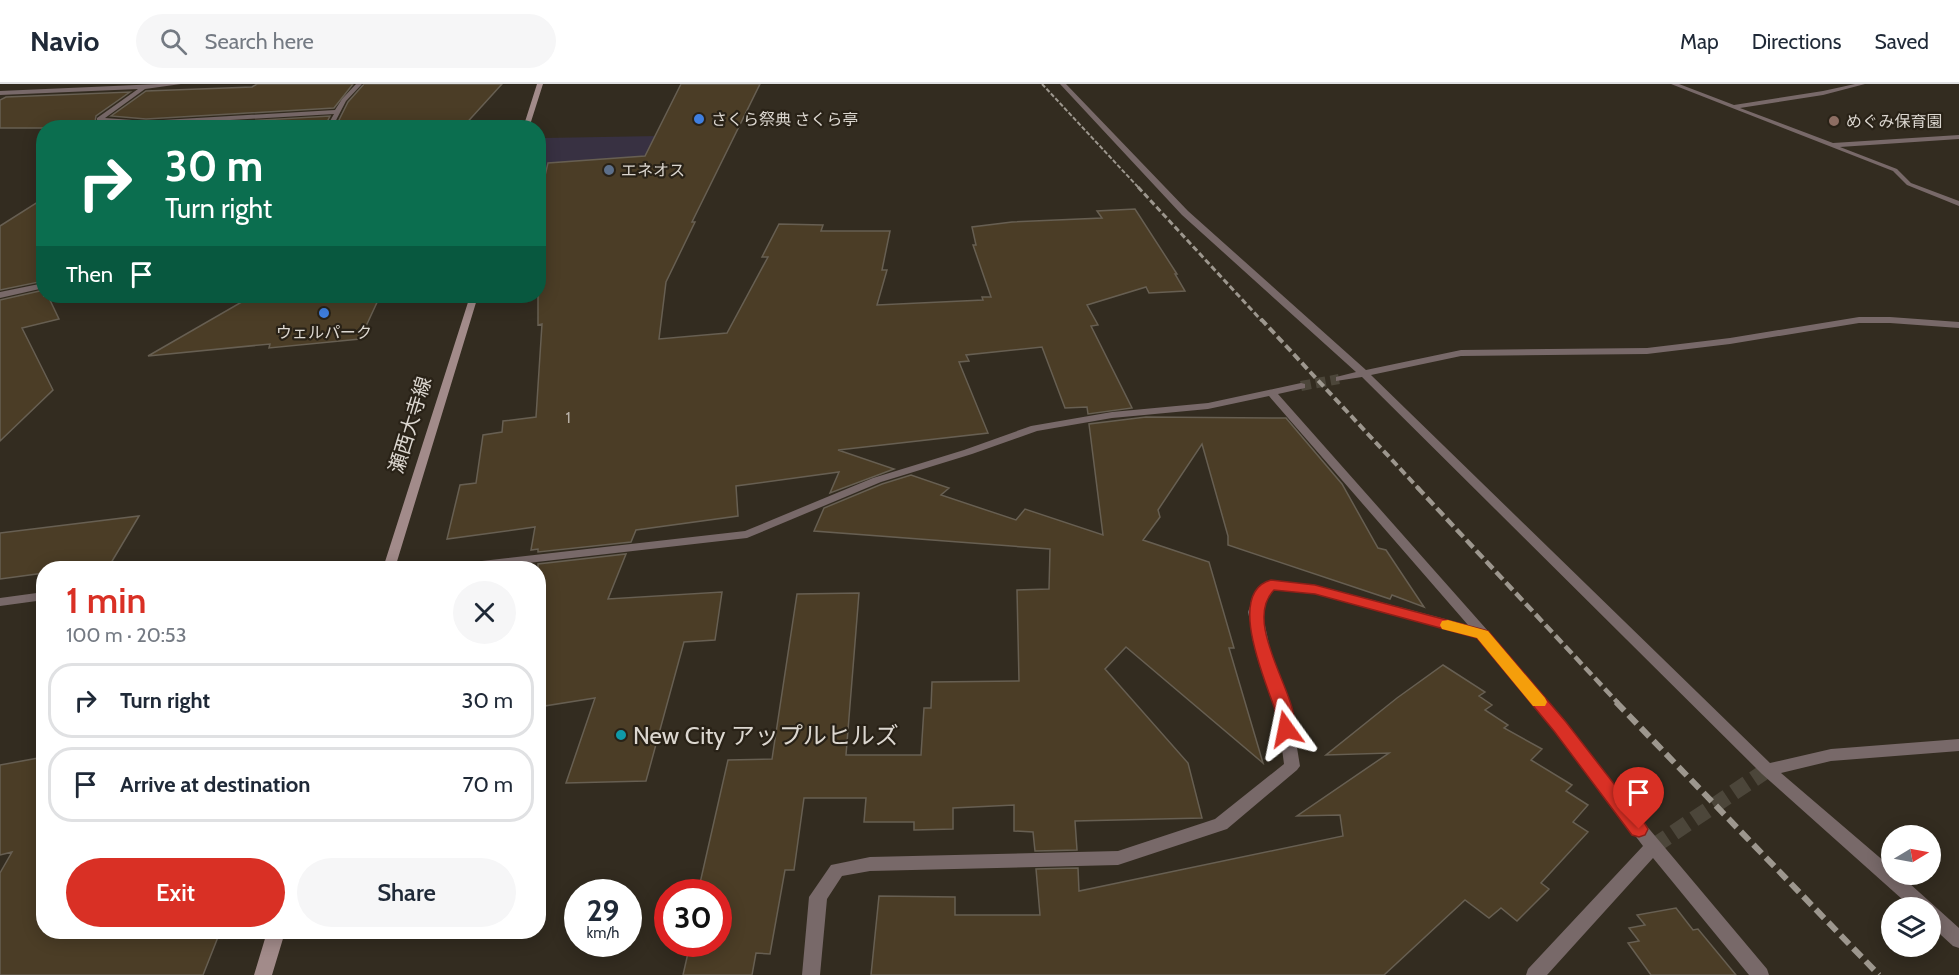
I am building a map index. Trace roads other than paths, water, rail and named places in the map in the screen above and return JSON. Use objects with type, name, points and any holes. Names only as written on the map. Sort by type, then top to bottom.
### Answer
[{"type":"main road","points":[[529,120],[540,84]]},
{"type":"main road","name":"瀬西大寺線","points":[[391,561],[472,303]]},
{"type":"main road","points":[[263,975],[274,939]]},
{"type":"street","points":[[0,93],[178,84]]},
{"type":"street","points":[[334,120],[344,100],[358,84]]},
{"type":"street","points":[[1064,84],[1185,213],[1364,374],[1767,770],[1912,897]]},
{"type":"street","points":[[1674,84],[1895,170],[1909,184],[1959,204]]},
{"type":"street","points":[[1731,107],[1823,93],[1862,84]]},
{"type":"street","points":[[111,120],[99,119],[144,87]]},
{"type":"street","points":[[198,120],[338,112]]},
{"type":"street","points":[[1830,146],[1959,137]]},
{"type":"street","points":[[0,295],[36,287]]},
{"type":"street","points":[[1339,379],[1461,353],[1647,351],[1730,341],[1859,320],[1959,325]]},
{"type":"street","points":[[516,561],[747,534],[876,480],[968,452],[1035,428],[1112,415],[1208,406],[1301,386]]},
{"type":"street","points":[[1272,393],[1483,634],[1760,975]]},
{"type":"street","points":[[811,975],[818,897],[837,870],[870,864],[1118,858],[1221,825],[1292,766],[1284,711],[1264,653],[1255,612],[1260,596],[1271,585],[1315,589],[1483,634]]},
{"type":"street","points":[[0,602],[36,597]]},
{"type":"street","points":[[1767,770],[1831,755],[1959,745]]},
{"type":"street","points":[[1535,975],[1654,846]]},
{"type":"street","points":[[1941,923],[1959,940]]},
{"type":"tunnel","points":[[1301,386],[1339,379]]},
{"type":"tunnel","points":[[1654,846],[1767,770]]},
{"type":"railway","points":[[1042,84],[1139,188]]},
{"type":"railway","points":[[1138,187],[1262,321]]},
{"type":"railway","points":[[1261,319],[1419,489]]},
{"type":"railway","points":[[1417,487],[1618,703]]},
{"type":"railway","points":[[1616,702],[1879,975]]},
{"type":"place","name":"さくら祭典 さくら亭","points":[[699,119]]},
{"type":"place","name":"めぐみ保育園","points":[[1834,121]]},
{"type":"place","name":"エネオス","points":[[609,170]]},
{"type":"place","name":"ウェルパーク","points":[[324,313]]},
{"type":"place","name":"New City アップルヒルズ","points":[[621,735]]}]
